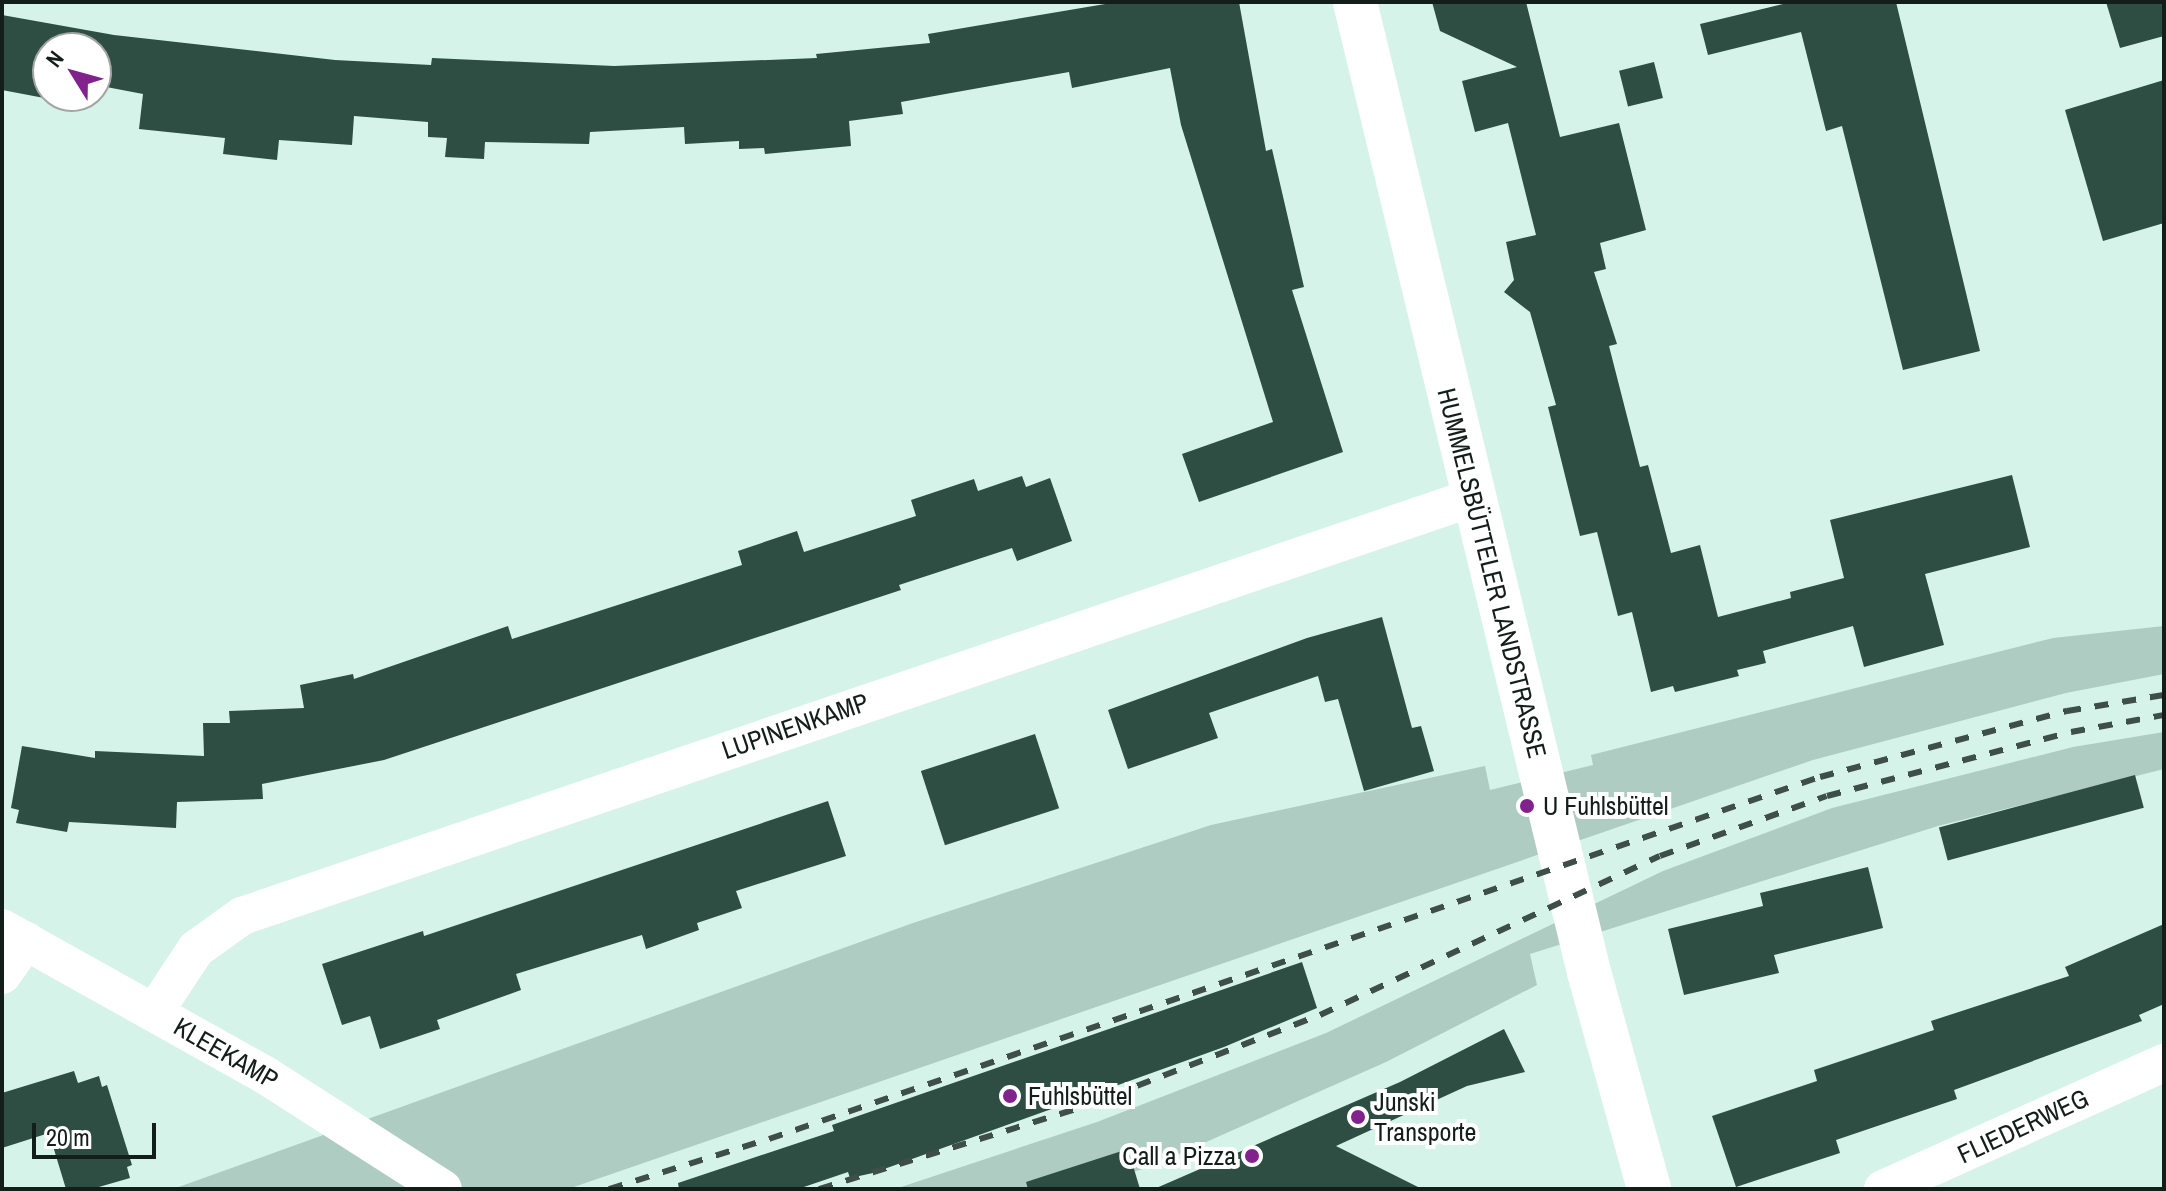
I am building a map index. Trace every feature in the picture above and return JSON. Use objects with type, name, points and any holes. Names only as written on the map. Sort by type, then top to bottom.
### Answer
[{"type":"main road","name":"HUMMELSBÜTTELER LANDSTRASSE","points":[[1355,2],[1589,972],[1649,1189]]},
{"type":"street","name":"LUPINENKAMP","points":[[155,1011],[196,949],[242,916],[1474,497]]},
{"type":"street","name":"KLEEKAMP","points":[[14,934],[155,1011],[342,1123],[443,1189]]},
{"type":"street","points":[[2,975],[14,934]]},
{"type":"street","name":"FLIEDERWEG","points":[[1883,1189],[2164,1063]]},
{"type":"green space","points":[[2164,626],[2164,674],[2066,693],[1813,760],[568,1189],[173,1189],[913,923],[1211,825],[1485,766],[1490,790],[1593,765],[1591,755],[2053,638]]},
{"type":"green space","points":[[2164,732],[2164,769],[1938,826],[1530,954],[1537,985],[1386,1062],[1150,1167],[1074,1189],[895,1189],[1097,1122],[1326,1033],[1663,871],[1832,808],[2073,747]]},
{"type":"building","points":[[1117,2],[1239,2],[1266,151],[1272,149],[1304,287],[1292,290],[1343,452],[1199,502],[1182,454],[1273,422],[1181,125],[1170,68],[1072,88],[1069,72],[901,102],[903,114],[849,121],[851,146],[765,154],[764,148],[739,149],[739,141],[685,144],[684,127],[590,132],[589,144],[485,142],[484,159],[445,157],[447,138],[428,137],[428,122],[354,116],[352,145],[279,140],[277,160],[223,154],[225,138],[139,129],[143,94],[112,88],[112,35],[335,60],[431,65],[432,58],[614,66],[817,58],[816,54],[930,43],[928,34]]},
{"type":"building","points":[[1432,2],[1526,2],[1560,137],[1619,123],[1646,230],[1600,243],[1606,269],[1594,272],[1617,344],[1609,346],[1640,467],[1648,465],[1671,553],[1700,545],[1718,617],[1791,598],[1790,592],[1844,578],[1830,520],[2012,475],[2030,547],[1925,574],[1944,645],[1864,667],[1853,626],[1763,651],[1766,663],[1737,670],[1739,676],[1675,692],[1673,686],[1651,692],[1632,612],[1618,616],[1597,532],[1580,536],[1548,407],[1556,405],[1530,312],[1504,292],[1514,280],[1506,242],[1536,235],[1508,123],[1475,132],[1462,81],[1517,67],[1440,31]]},
{"type":"building","points":[[1791,2],[1896,2],[1980,351],[1903,370],[1842,126],[1826,131],[1801,32],[1708,55],[1700,24]]},
{"type":"building","points":[[2106,2],[2164,2],[2164,36],[2120,48]]},
{"type":"building","points":[[2,15],[97,32],[32,32],[32,96],[2,90]]},
{"type":"building","points":[[1654,62],[1663,98],[1628,107],[1619,71]]},
{"type":"building","points":[[2164,80],[2164,223],[2103,241],[2065,110]]},
{"type":"building","points":[[1022,476],[1026,487],[1050,478],[1072,541],[1017,561],[1012,548],[899,585],[901,590],[384,760],[262,784],[263,799],[177,802],[176,828],[69,822],[67,832],[16,823],[19,810],[11,808],[22,746],[95,758],[95,751],[204,756],[203,723],[230,723],[229,711],[304,708],[300,685],[353,674],[354,679],[508,626],[512,639],[742,565],[738,551],[797,531],[804,552],[916,516],[911,500],[974,479],[978,491]]},
{"type":"building","points":[[1382,617],[1412,728],[1421,726],[1434,771],[1364,791],[1338,699],[1325,702],[1318,676],[1209,713],[1218,738],[1128,769],[1108,710],[1307,638]]},
{"type":"building","points":[[1035,734],[1059,808],[945,845],[921,771]]},
{"type":"building","points":[[2135,775],[2144,808],[1948,860],[1939,828]]},
{"type":"building","points":[[828,801],[846,856],[736,891],[742,908],[697,923],[699,930],[646,949],[642,935],[516,974],[521,990],[437,1020],[440,1029],[380,1049],[370,1016],[342,1025],[322,964],[423,931],[424,936]]},
{"type":"building","points":[[1868,867],[1883,928],[1774,955],[1779,973],[1684,995],[1668,929],[1763,906],[1760,893]]},
{"type":"building","points":[[2164,924],[2164,1004],[2139,1015],[2142,1021],[1954,1090],[1957,1099],[1836,1140],[1840,1153],[1736,1187],[1712,1116],[1817,1081],[1814,1070],[1934,1030],[1931,1021],[2069,976],[2065,967]]},
{"type":"building","points":[[1302,962],[1317,1008],[1224,1047],[873,1173],[850,1178],[848,1172],[798,1189],[679,1189],[678,1183],[834,1131],[832,1125]]},
{"type":"building","points":[[1504,1029],[1525,1072],[1467,1086],[1336,1146],[1422,1189],[1154,1189],[1400,1082]]},
{"type":"building","points":[[74,1071],[78,1083],[99,1076],[102,1087],[107,1085],[132,1165],[127,1167],[130,1178],[92,1189],[66,1189],[49,1133],[2,1148],[2,1093]]},
{"type":"building","points":[[1128,1149],[1140,1189],[1028,1189],[1026,1182]]},
{"type":"railway","points":[[609,1189],[769,1139],[1820,777],[2067,711],[2164,695]]},
{"type":"railway","points":[[819,1189],[1085,1106],[1320,1015],[1660,856],[1827,796],[2071,732],[2164,715]]},
{"type":"place","name":"U Fuhlsbüttel","points":[[1527,806]]},
{"type":"place","name":"Fuhlsbüttel","points":[[1010,1096]]},
{"type":"place","name":"Junski Transporte","points":[[1358,1117]]},
{"type":"place","name":"Call a Pizza","points":[[1252,1156]]}]
